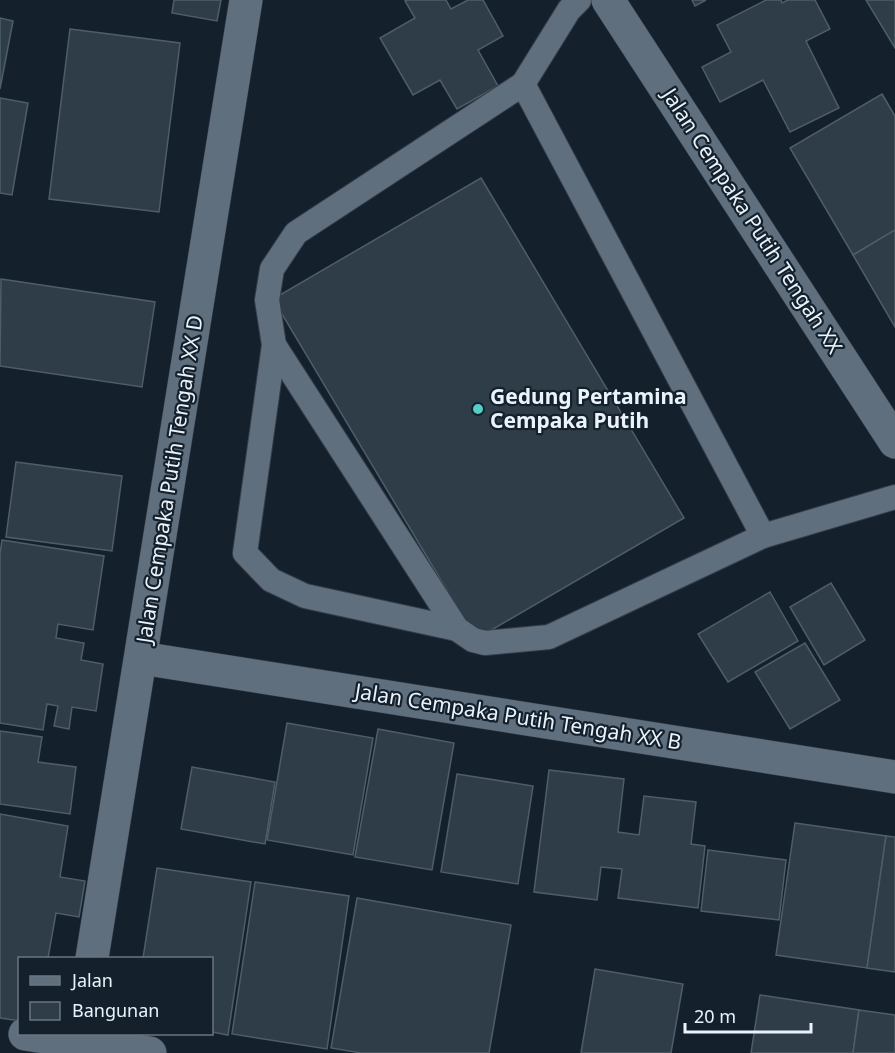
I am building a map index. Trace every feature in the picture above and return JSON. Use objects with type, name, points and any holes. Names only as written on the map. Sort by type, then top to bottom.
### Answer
[{"type":"street","name":"Jalan Cempaka Putih Tengah XX D","points":[[92,957],[246,0]]},
{"type":"street","name":"Jalan Cempaka Putih Tengah XX","points":[[608,0],[895,442]]},
{"type":"street","name":"Jalan Cempaka Putih Tengah XX B","points":[[141,658],[895,777]]},
{"type":"street","points":[[0,1030],[18,1033]]},
{"type":"street","points":[[38,1035],[79,1038],[150,1053]]},
{"type":"lane","points":[[579,0],[569,10],[523,84],[296,233],[272,268],[267,300],[274,345],[245,553],[271,580],[305,596],[457,629],[473,640],[485,643],[549,637],[763,536],[895,497]]},
{"type":"lane","points":[[523,84],[763,536]]},
{"type":"lane","points":[[274,345],[457,629]]},
{"type":"building","points":[[174,0],[221,0],[217,21],[172,13]]},
{"type":"building","points":[[446,0],[451,9],[468,0],[483,0],[503,36],[478,50],[498,86],[457,109],[440,80],[413,95],[380,38],[415,18],[405,1]]},
{"type":"building","points":[[692,0],[706,0],[695,6]]},
{"type":"building","points":[[766,0],[781,0],[782,3],[788,0],[815,0],[830,29],[806,41],[839,108],[790,132],[763,80],[720,102],[702,67],[731,52],[717,25]]},
{"type":"building","points":[[866,0],[895,0],[895,48]]},
{"type":"building","points":[[0,18],[13,21],[0,89]]},
{"type":"building","points":[[70,29],[180,43],[159,212],[49,199]]},
{"type":"building","points":[[882,94],[895,116],[895,230],[853,255],[790,148]]},
{"type":"building","points":[[0,98],[28,103],[12,195],[0,193]]},
{"type":"building","name":"Gedung Pertamina Cempaka Putih","points":[[481,178],[684,518],[476,639],[273,299]]},
{"type":"building","points":[[895,230],[895,327],[853,255]]},
{"type":"building","points":[[1,279],[155,302],[142,387],[0,366]]},
{"type":"building","points":[[16,462],[122,476],[112,551],[6,537]]},
{"type":"building","points":[[2,540],[104,556],[93,630],[58,624],[56,638],[84,643],[81,660],[103,664],[96,711],[72,707],[69,729],[54,726],[58,706],[47,704],[43,730],[0,723],[0,554]]},
{"type":"building","points":[[831,583],[865,640],[824,665],[790,607]]},
{"type":"building","points":[[770,592],[798,641],[728,682],[698,634]]},
{"type":"building","points":[[805,643],[840,700],[790,729],[755,672]]},
{"type":"building","points":[[287,723],[373,738],[353,855],[267,840]]},
{"type":"building","points":[[378,729],[454,743],[432,870],[355,857]]},
{"type":"building","points":[[0,731],[42,737],[38,762],[76,767],[70,814],[0,804]]},
{"type":"building","points":[[192,767],[275,782],[265,844],[181,829]]},
{"type":"building","points":[[549,770],[624,779],[618,832],[639,835],[644,796],[696,802],[691,844],[705,846],[698,908],[618,898],[622,869],[601,867],[597,900],[534,892]]},
{"type":"building","points":[[457,774],[533,786],[518,884],[441,872]]},
{"type":"building","points":[[0,814],[68,826],[60,877],[85,881],[79,917],[56,913],[48,957],[18,957],[18,1021],[0,1018]]},
{"type":"building","points":[[795,823],[886,836],[867,968],[776,955]]},
{"type":"building","points":[[886,836],[895,837],[895,972],[867,968]]},
{"type":"building","points":[[708,850],[786,860],[779,920],[701,911]]},
{"type":"building","points":[[157,868],[251,882],[228,1035],[213,1032],[213,957],[143,957]]},
{"type":"building","points":[[255,882],[349,896],[327,1049],[232,1034]]},
{"type":"building","points":[[357,898],[511,925],[489,1053],[361,1053],[331,1048]]},
{"type":"building","points":[[595,969],[683,984],[671,1053],[581,1053]]},
{"type":"building","points":[[760,995],[859,1010],[853,1053],[751,1053]]},
{"type":"building","points":[[859,1010],[895,1015],[895,1053],[853,1053]]},
{"type":"place","name":"Gedung Pertamina Cempaka Putih","points":[[478,409]]}]
